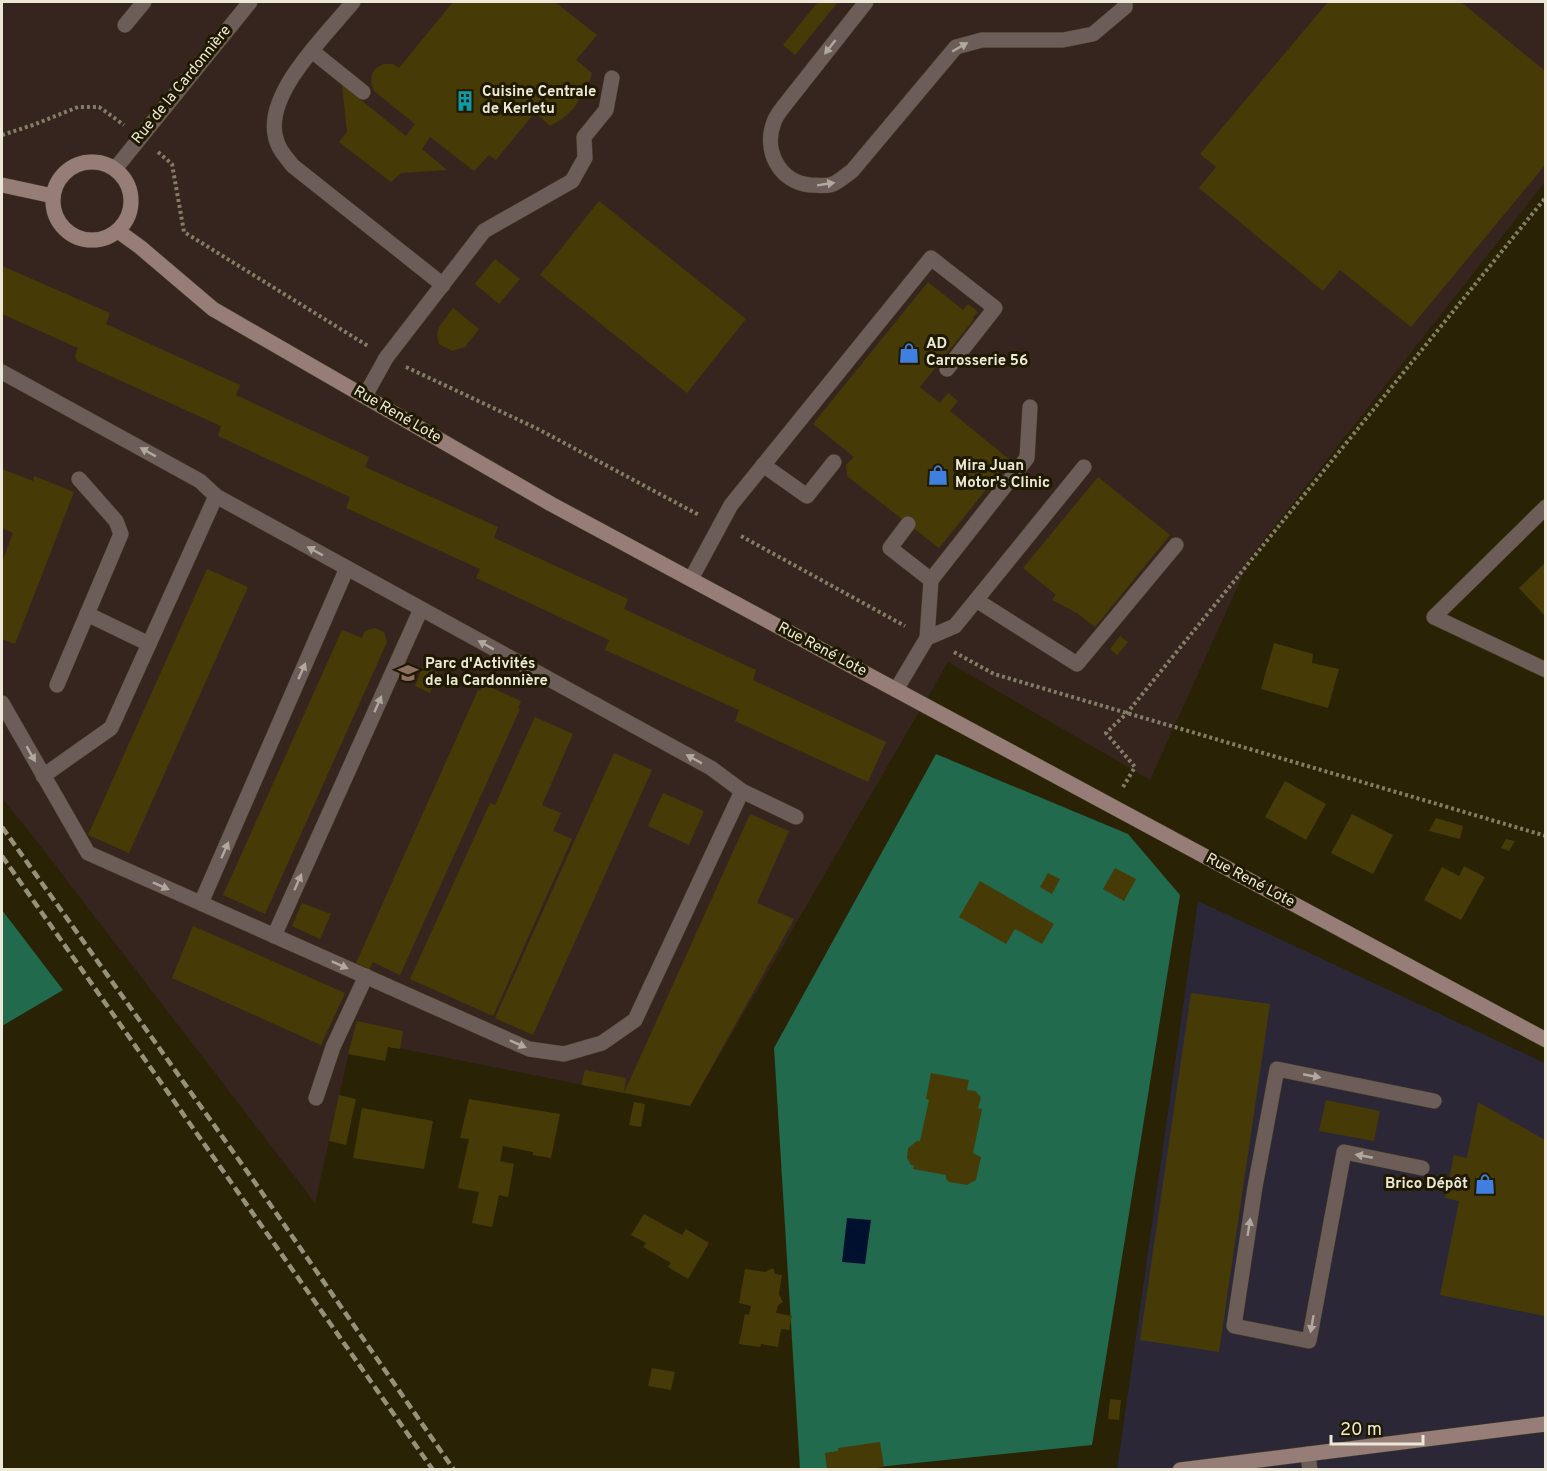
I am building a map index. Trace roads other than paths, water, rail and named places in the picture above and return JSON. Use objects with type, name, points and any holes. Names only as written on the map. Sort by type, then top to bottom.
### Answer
[{"type":"main road","points":[[84,162],[100,162],[115,169],[125,179],[131,199],[127,220],[118,231],[104,239],[88,240],[74,236],[61,225],[54,211],[53,196],[58,180],[69,169],[84,162]]},
{"type":"main road","points":[[2,185],[53,196]]},
{"type":"main road","name":"Rue René Lote","points":[[118,231],[213,309],[552,504],[1545,1040]]},
{"type":"main road","points":[[1180,1470],[1309,1462],[1545,1424]]},
{"type":"street","points":[[125,25],[144,2]]},
{"type":"street","name":"Rue de la Cardonnière","points":[[115,169],[250,2]]},
{"type":"street","points":[[353,2],[287,82],[274,120],[280,150],[293,166],[442,285]]},
{"type":"street","points":[[866,2],[774,122],[770,138],[771,154],[782,172],[801,184],[831,185],[852,171],[956,47],[982,40],[1063,40],[1093,34],[1125,4]]},
{"type":"street","points":[[312,51],[363,92]]},
{"type":"street","points":[[365,396],[386,358],[484,231],[572,181],[585,158],[584,137],[606,110],[612,78]]},
{"type":"street","points":[[691,579],[731,505],[931,258],[995,308],[947,369]]},
{"type":"street","points":[[2,372],[200,481],[216,496],[711,768],[742,791],[796,817]]},
{"type":"street","points":[[896,690],[927,638],[931,580],[1028,458],[1030,407]]},
{"type":"street","points":[[763,465],[807,496],[834,462]]},
{"type":"street","points":[[927,638],[955,626],[1084,467]]},
{"type":"street","points":[[57,685],[121,534],[116,521],[79,479]]},
{"type":"street","points":[[43,776],[111,728],[216,496]]},
{"type":"street","points":[[1545,507],[1434,618],[1545,669]]},
{"type":"street","points":[[908,524],[890,548],[931,580]]},
{"type":"street","points":[[976,600],[1077,664],[1176,545]]},
{"type":"street","points":[[201,903],[347,568]]},
{"type":"street","points":[[274,936],[421,609]]},
{"type":"street","points":[[87,614],[149,644]]},
{"type":"street","points":[[2,703],[88,853],[529,1049],[564,1054],[602,1043],[635,1020],[742,791]]},
{"type":"street","points":[[316,1098],[333,1047],[366,976]]},
{"type":"street","points":[[1422,1168],[1344,1152],[1309,1341],[1234,1326],[1255,1187],[1277,1069],[1434,1101]]},
{"type":"water","points":[[847,1218],[871,1220],[865,1264],[842,1262]]},
{"type":"railway","points":[[2,827],[256,1184],[454,1470]]},
{"type":"railway","points":[[2,856],[433,1470]]},
{"type":"place","name":"Cuisine Centrale de Kerletu","points":[[465,101]]},
{"type":"place","name":"AD Carrosserie 56","points":[[909,353]]},
{"type":"place","name":"Mira Juan Motor's Clinic","points":[[938,475]]},
{"type":"place","name":"Parc d'Activités de la Cardonnière","points":[[408,673]]},
{"type":"place","name":"Brico Dépôt","points":[[1485,1184]]}]
